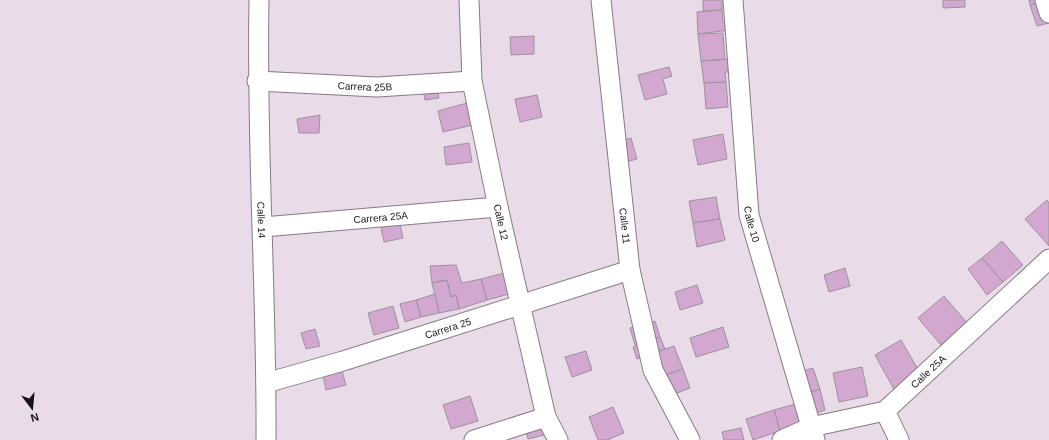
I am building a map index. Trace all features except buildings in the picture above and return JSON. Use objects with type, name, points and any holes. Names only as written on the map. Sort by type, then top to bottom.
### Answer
[{"type":"street","name":"Calle 14","points":[[259,0],[257,81],[263,227],[266,440]]},
{"type":"street","name":"Calle 12","points":[[469,0],[472,81],[498,207],[546,417],[558,440]]},
{"type":"street","name":"Calle 11","points":[[601,0],[630,270],[653,370],[690,440]]},
{"type":"street","name":"Calle 10","points":[[733,0],[749,215],[813,433]]},
{"type":"street","points":[[1044,0],[1049,13]]},
{"type":"street","name":"Carrera 25B","points":[[257,81],[377,87],[472,81]]},
{"type":"street","name":"Carrera 25A","points":[[263,227],[498,207]]},
{"type":"street","name":"Calle 25A","points":[[885,411],[1049,259]]},
{"type":"street","name":"Carrera 25","points":[[266,383],[343,361],[630,270]]},
{"type":"street","points":[[782,440],[813,433],[885,411],[899,440]]},
{"type":"street","points":[[474,440],[546,417]]}]
